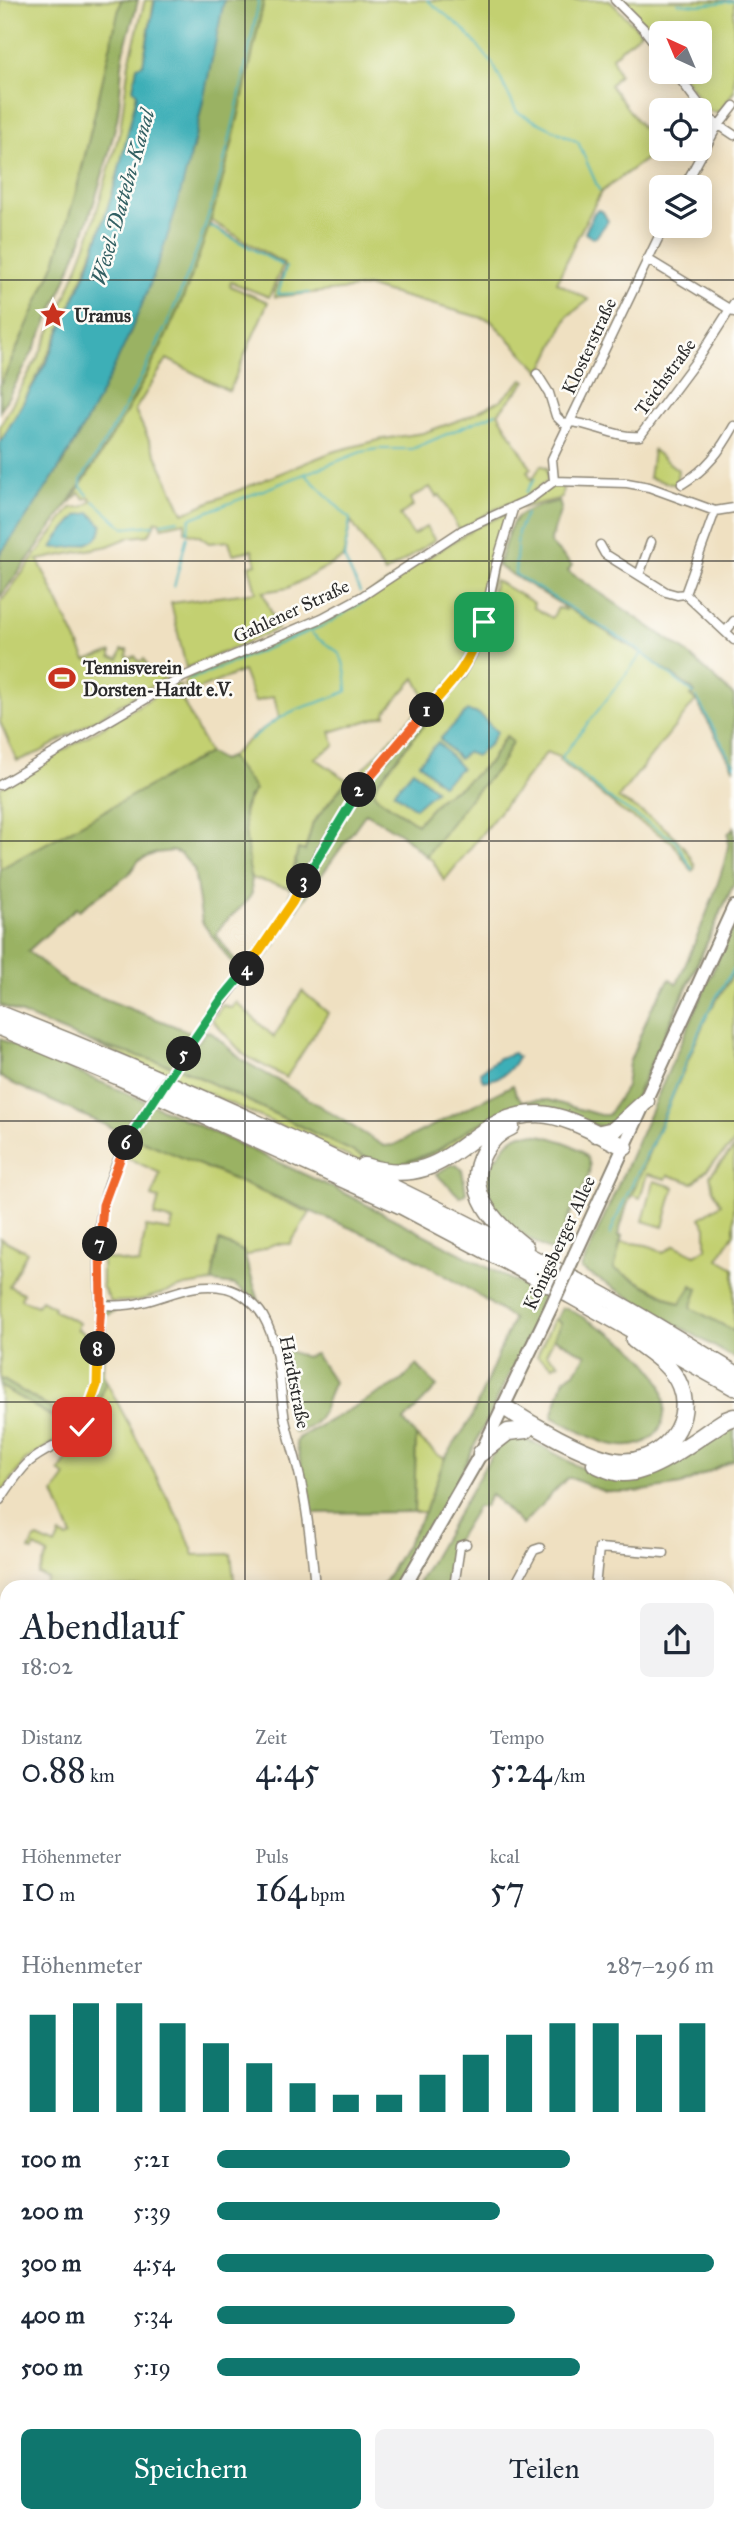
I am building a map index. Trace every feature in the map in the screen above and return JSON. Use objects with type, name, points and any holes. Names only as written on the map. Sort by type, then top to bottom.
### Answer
[{"type":"highway","points":[[0,1014],[126,1063],[386,1184],[598,1292],[734,1373]]},
{"type":"highway","points":[[0,1027],[117,1076],[389,1200],[570,1295],[734,1387]]},
{"type":"highway","points":[[596,1134],[614,1130],[646,1101]]},
{"type":"highway","points":[[265,1126],[362,1165],[394,1173],[430,1168],[499,1122],[521,1115],[542,1114],[570,1122],[623,1151]]},
{"type":"highway","points":[[598,1292],[509,1234],[482,1202],[476,1175],[489,1143],[503,1130],[522,1123],[556,1126],[623,1151]]},
{"type":"highway","points":[[502,1412],[586,1451],[617,1461],[645,1460],[659,1452],[678,1426],[682,1399],[680,1386],[672,1372],[624,1332],[578,1306],[570,1295]]},
{"type":"highway","points":[[502,1412],[526,1430],[592,1463],[619,1473],[632,1473],[668,1457],[701,1434],[734,1417]]},
{"type":"highway","points":[[481,1453],[508,1432],[526,1430]]},
{"type":"main road","name":"Königsberger Allee","points":[[408,1580],[502,1412],[734,907]]},
{"type":"street","points":[[615,0],[649,37]]},
{"type":"street","points":[[684,84],[710,119],[734,135]]},
{"type":"street","points":[[691,175],[719,124],[734,106]]},
{"type":"street","name":"Klosterstraße","points":[[554,481],[552,459],[658,238]]},
{"type":"street","points":[[648,258],[733,308]]},
{"type":"street","name":"Teichstraße","points":[[570,421],[604,432],[640,436],[733,308]]},
{"type":"street","points":[[537,373],[549,393],[556,416],[563,423],[570,421]]},
{"type":"street","points":[[682,484],[699,474],[712,461],[734,426]]},
{"type":"street","points":[[554,481],[638,485],[715,511],[734,508]]},
{"type":"street","name":"Gahlener Straße","points":[[0,785],[183,677],[322,618],[361,597],[461,531],[530,499],[554,481]]},
{"type":"street","points":[[0,1500],[29,1462],[73,1436],[82,1427],[97,1385],[101,1304],[100,1219],[117,1165],[131,1132],[292,903],[317,856],[365,781],[461,673],[475,649],[484,622],[496,565],[514,506]]},
{"type":"street","points":[[685,594],[715,511]]},
{"type":"street","points":[[639,575],[650,542]]},
{"type":"street","points":[[600,545],[605,554],[671,594],[685,594],[734,640]]},
{"type":"street","points":[[726,631],[734,621]]},
{"type":"street","name":"Hardtstraße","points":[[101,1304],[125,1306],[185,1288],[204,1286],[221,1287],[240,1294],[255,1306],[271,1335],[279,1369],[285,1418],[302,1485],[314,1580]]},
{"type":"street","points":[[455,1580],[460,1546],[466,1544]]},
{"type":"street","points":[[518,1580],[534,1550],[540,1548]]},
{"type":"street","points":[[595,1580],[599,1548],[664,1553]]},
{"type":"green space","points":[[0,0],[123,0],[67,228],[55,263],[0,389]]},
{"type":"green space","points":[[121,0],[138,0],[124,50],[117,120],[96,196],[54,307],[0,411],[0,386],[55,263],[79,182]]},
{"type":"green space","points":[[145,0],[154,0],[143,64],[135,90],[137,94],[134,111],[110,200],[63,323],[0,443],[0,426],[40,353],[68,292],[90,234],[120,131],[129,63]]},
{"type":"green space","points":[[224,0],[264,0],[231,148],[185,293],[147,374],[103,451],[0,597],[0,554],[64,462],[130,333],[153,276],[193,148]]},
{"type":"green space","points":[[264,0],[609,0],[641,32],[612,57],[619,75],[610,85],[649,137],[649,157],[601,192],[575,242],[557,282],[589,300],[568,316],[541,372],[490,320],[368,287],[275,297],[274,293],[285,268],[283,263],[210,220],[232,144]]},
{"type":"green space","points":[[620,0],[734,0],[734,91],[721,110],[712,112],[712,98],[699,98],[689,84],[712,84],[712,21],[649,21],[649,33]]},
{"type":"green space","points":[[209,224],[283,265],[269,297],[231,282],[230,286],[268,302],[229,391],[167,359],[135,410],[183,513],[332,452],[383,439],[423,433],[465,418],[501,400],[523,379],[526,381],[498,413],[531,468],[527,471],[532,480],[541,465],[547,468],[548,480],[526,497],[496,509],[459,530],[440,495],[436,497],[430,487],[410,499],[413,506],[400,515],[413,535],[426,527],[435,540],[385,573],[351,521],[343,558],[288,588],[263,592],[278,629],[186,668],[171,603],[256,592],[249,566],[256,564],[252,550],[233,554],[229,541],[209,543],[199,536],[185,532],[185,522],[162,527],[159,521],[156,521],[149,535],[130,537],[108,546],[38,560],[86,660],[111,652],[111,657],[119,659],[122,650],[128,650],[127,657],[135,656],[139,662],[144,659],[151,674],[173,667],[170,675],[40,752],[17,761],[0,722],[0,603],[71,508],[82,507],[92,501],[90,497],[85,499],[79,493],[66,507],[115,430],[159,350],[188,286]]},
{"type":"green space","points":[[653,450],[678,470],[676,485],[649,478]]},
{"type":"green space","points":[[554,485],[563,485],[562,498],[521,508]]},
{"type":"green space","points":[[559,501],[561,508],[550,543],[572,565],[568,571],[685,651],[734,696],[734,769],[696,700],[691,696],[695,693],[693,690],[643,654],[498,566],[515,520],[530,509]]},
{"type":"green space","points":[[506,514],[509,516],[475,641],[459,671],[364,779],[358,775],[429,699],[415,678],[385,712],[386,715],[330,732],[335,745],[315,758],[347,780],[313,823],[305,851],[298,849],[289,888],[251,878],[244,820],[245,809],[255,790],[230,757],[254,735],[279,718],[274,696],[255,702],[243,671],[189,693],[185,684],[186,678],[331,618],[478,526]]},
{"type":"green space","points":[[495,580],[534,603],[533,607],[552,618],[558,608],[565,610],[561,604],[643,654],[695,693],[691,696],[696,700],[618,798],[671,833],[688,852],[695,868],[692,871],[672,842],[620,810],[559,760],[561,758],[547,752],[444,881],[433,861],[426,856],[471,797],[500,766],[512,742],[507,736],[490,762],[460,787],[441,797],[417,824],[376,796],[376,784],[471,666],[486,624]]},
{"type":"green space","points":[[463,674],[466,677],[453,689],[376,784],[376,796],[417,824],[441,797],[460,787],[490,762],[506,736],[512,742],[500,766],[471,797],[426,856],[401,834],[366,813],[298,908],[293,904],[324,848],[368,781]]},
{"type":"green space","points":[[175,684],[181,686],[177,689],[209,753],[0,869],[0,788]]},
{"type":"green space","points":[[209,753],[222,760],[230,757],[255,790],[243,810],[252,893],[216,935],[237,963],[234,966],[202,922],[194,869],[181,854],[173,851],[156,853],[139,860],[128,875],[79,910],[76,908],[28,951],[69,985],[195,1034],[173,1066],[89,1042],[0,1005],[0,869]]},
{"type":"green space","points":[[358,775],[364,779],[288,905],[298,849],[305,851],[313,823],[347,780]]},
{"type":"green space","points":[[734,827],[734,883],[633,1102],[605,1128],[533,1107],[513,1109],[472,1127],[438,1150],[398,1165],[364,1157],[178,1067],[195,1043],[205,1032],[210,1031],[242,1060],[384,1146],[394,1145],[513,1085],[522,1101],[548,1100],[608,1115],[626,1087],[629,1063],[651,1009],[670,979],[677,984],[700,931],[724,862],[728,834]]},
{"type":"green space","points":[[734,883],[641,1091],[624,1117],[633,1102]]},
{"type":"green space","points":[[293,904],[298,908],[274,941],[277,943],[244,985],[240,985]]},
{"type":"green space","points":[[734,923],[734,973],[708,1013],[645,1158],[647,1160],[627,1205],[618,1236],[622,1236],[614,1269],[680,1304],[692,1285],[698,1289],[691,1308],[734,1331],[734,1358],[581,1269]]},
{"type":"green space","points":[[734,973],[734,1143],[693,1183],[668,1175],[666,1179],[647,1174],[640,1198],[631,1195],[708,1013]]},
{"type":"green space","points":[[302,991],[328,1013],[286,1078],[244,1055],[212,1020],[223,1005],[231,1008],[236,1002],[274,1037]]},
{"type":"green space","points":[[0,1039],[154,1105],[336,1189],[543,1296],[538,1309],[540,1311],[447,1502],[401,1580],[385,1580],[425,1512],[445,1458],[471,1419],[513,1319],[398,1248],[133,1137],[128,1131],[125,1134],[0,1076]]},
{"type":"green space","points":[[89,1042],[173,1066],[167,1075]]},
{"type":"green space","points":[[178,1067],[364,1157],[387,1163],[408,1162],[426,1156],[495,1115],[516,1109],[552,1111],[607,1128],[587,1127],[557,1114],[518,1112],[496,1119],[427,1164],[408,1169],[385,1169],[358,1161],[172,1077]]},
{"type":"green space","points":[[521,1134],[564,1142],[586,1156],[589,1164],[586,1181],[555,1253],[517,1230],[494,1207],[487,1194],[485,1180],[488,1166],[510,1140]]},
{"type":"green space","points":[[133,1137],[310,1213],[290,1244],[274,1244],[245,1257],[243,1251],[219,1241],[212,1282],[185,1286],[138,1301],[111,1302],[102,1286],[102,1258],[139,1264],[146,1227],[170,1231],[173,1221],[154,1216],[159,1199],[152,1197],[160,1173],[123,1156]]},
{"type":"green space","points":[[734,1148],[734,1233],[718,1259],[734,1268],[734,1331],[690,1308],[698,1289],[692,1286],[681,1304],[614,1269],[620,1242],[648,1246],[663,1253],[675,1245],[695,1255],[706,1248],[706,1227],[700,1218],[721,1204],[713,1190],[710,1175]]},
{"type":"green space","points":[[451,1165],[462,1169],[466,1193],[460,1197],[436,1174]]},
{"type":"green space","points":[[654,1181],[674,1187],[663,1227],[643,1221]]},
{"type":"green space","points":[[0,1238],[27,1252],[9,1286],[23,1293],[21,1299],[37,1306],[41,1300],[54,1307],[53,1310],[79,1323],[77,1329],[96,1339],[91,1394],[79,1425],[0,1378]]},
{"type":"green space","points":[[219,1241],[243,1251],[259,1301],[234,1285],[212,1282]]},
{"type":"green space","points":[[104,1307],[121,1308],[104,1316],[103,1374],[106,1381],[92,1423],[80,1447],[72,1442],[87,1423]]},
{"type":"green space","points":[[562,1308],[567,1308],[633,1348],[650,1366],[658,1378],[665,1406],[658,1430],[650,1439],[637,1445],[612,1445],[594,1439],[552,1417],[564,1379],[575,1372],[586,1355],[554,1338],[561,1323],[556,1320]]},
{"type":"green space","points":[[554,1319],[561,1323],[546,1354],[559,1363],[553,1366],[537,1356]]},
{"type":"green space","points":[[280,1344],[283,1349],[305,1357],[315,1354],[334,1382],[319,1419],[296,1433],[293,1431],[278,1346]]},
{"type":"green space","points":[[417,1365],[437,1387],[404,1421],[416,1436],[414,1512],[311,1513],[296,1442],[298,1438],[401,1381]]},
{"type":"green space","points":[[0,1378],[79,1425],[76,1431],[0,1386]]},
{"type":"green space","points":[[106,1381],[185,1531],[194,1555],[231,1554],[234,1580],[48,1580],[38,1574],[48,1554],[35,1547],[33,1551],[29,1550],[34,1540],[38,1538],[55,1546],[60,1535],[67,1538],[72,1536],[54,1493],[66,1476],[59,1471],[77,1445],[80,1446],[92,1423]]},
{"type":"green space","points":[[0,1386],[76,1431],[25,1461],[0,1495]]},
{"type":"green space","points":[[734,1428],[734,1460],[681,1485],[636,1492],[605,1492],[567,1478],[522,1525],[491,1494],[484,1507],[477,1507],[457,1539],[451,1580],[420,1580],[488,1461],[500,1445],[513,1437],[544,1447],[591,1473],[624,1479],[636,1478],[669,1467]]},
{"type":"green space","points":[[416,1436],[445,1458],[425,1512],[414,1512]]},
{"type":"water","name":"Wesel-Datteln-Kanal","points":[[155,0],[224,0],[176,209],[153,277],[105,386],[67,456],[0,554],[0,443],[46,363],[89,266],[117,178],[137,94],[133,89],[137,66],[143,64]]},
{"type":"water","points":[[598,210],[603,212],[608,221],[596,237],[592,238],[585,233]]},
{"type":"water","points":[[90,513],[102,525],[97,538],[83,545],[52,548],[78,515]]},
{"type":"water","points":[[467,711],[479,714],[497,732],[489,745],[476,756],[467,752],[459,759],[440,739]]},
{"type":"water","points":[[438,742],[461,768],[442,785],[419,763]]},
{"type":"water","points":[[413,770],[436,790],[415,808],[394,792]]},
{"type":"water","points":[[514,1053],[518,1057],[508,1071],[495,1079],[483,1081],[480,1072],[499,1058]]},
{"type":"waterway","points":[[88,495],[81,487],[81,480],[120,416],[155,348],[199,243],[238,104],[259,0]]},
{"type":"waterway","points":[[427,0],[461,27],[479,47],[494,66],[517,112],[578,142],[599,190]]},
{"type":"waterway","points":[[678,3],[699,5],[734,1]]},
{"type":"waterway","points":[[210,226],[282,265]]},
{"type":"waterway","points":[[286,267],[278,294],[309,293]]},
{"type":"waterway","points":[[189,519],[361,452],[412,449],[496,413]]},
{"type":"waterway","points":[[306,475],[350,519],[344,558],[360,592]]},
{"type":"waterway","points":[[526,492],[535,479]]},
{"type":"waterway","points":[[94,501],[124,528],[153,525]]},
{"type":"waterway","points":[[526,514],[518,532],[515,574],[633,646],[694,694]]},
{"type":"waterway","points":[[162,523],[178,520]]},
{"type":"waterway","points":[[187,532],[190,520]]},
{"type":"waterway","points":[[174,587],[187,536]]},
{"type":"waterway","points":[[189,680],[327,624],[366,600]]},
{"type":"waterway","points":[[250,740],[289,713],[347,691],[341,657],[311,632]]},
{"type":"waterway","points":[[641,655],[561,758],[614,802],[675,840],[692,869]]},
{"type":"waterway","points":[[697,698],[734,766]]},
{"type":"waterway","points":[[610,1235],[659,1128],[701,1026],[734,969]]},
{"type":"place","name":"Uranus","points":[[53,315]]},
{"type":"place","name":"Tennisverein Dorsten-Hardt e.V.","points":[[62,678]]},
{"type":"route","points":[[82,1427],[98,1376],[100,1219],[128,1138],[221,1000],[248,968],[292,903],[317,856],[365,781],[461,673],[475,649],[484,622]]}]
